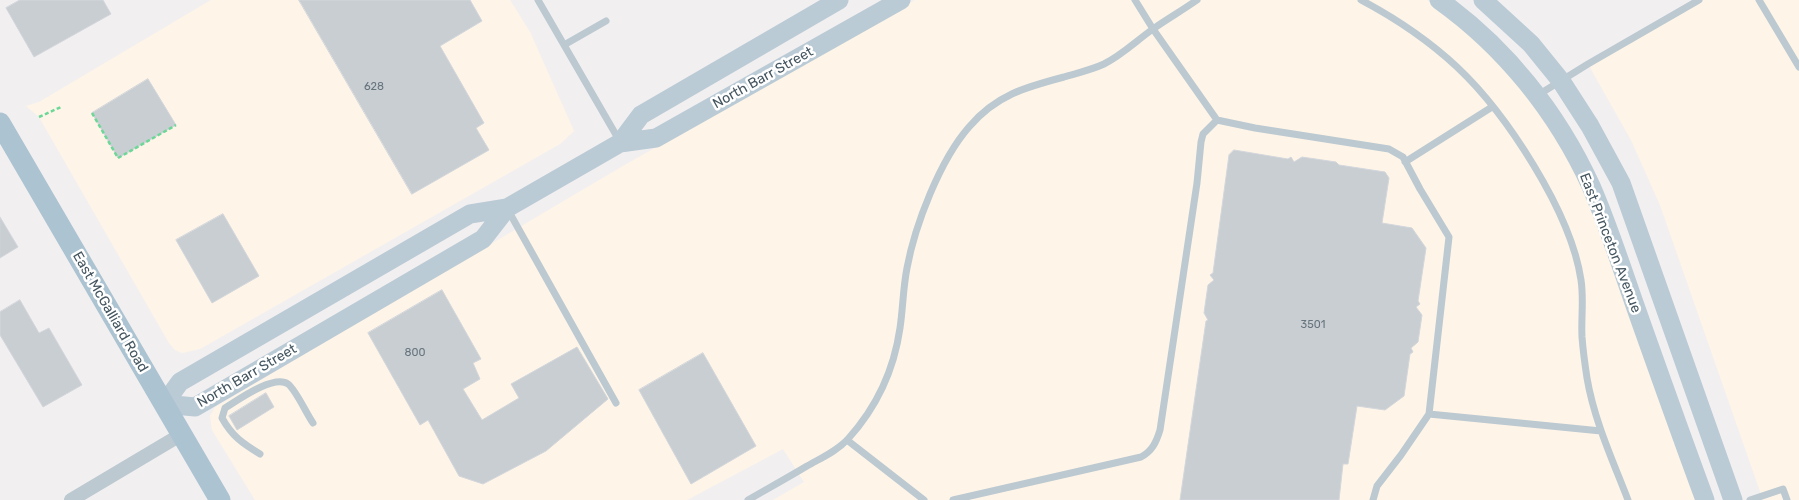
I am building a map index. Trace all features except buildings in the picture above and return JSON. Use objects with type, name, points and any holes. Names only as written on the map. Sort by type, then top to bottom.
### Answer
[{"type":"main road","name":"East McGalliard Road","points":[[0,123],[220,500]]},
{"type":"street","name":"North Barr Street","points":[[620,143],[641,115],[839,0]]},
{"type":"street","name":"North Barr Street","points":[[164,404],[180,382],[470,214],[507,208],[620,143],[656,138],[902,0]]},
{"type":"street","name":"East Princeton Avenue","points":[[1439,0],[1481,34],[1512,64],[1538,95],[1564,135],[1591,186],[1705,500]]},
{"type":"street","name":"East Princeton Avenue","points":[[1483,0],[1531,44],[1561,81],[1590,126],[1620,183],[1733,500]]},
{"type":"street","name":"North Barr Street","points":[[164,404],[194,407],[483,239],[507,208]]},
{"type":"street","points":[[71,500],[182,434]]},
{"type":"lane","points":[[538,0],[620,143]]},
{"type":"lane","points":[[1135,0],[1152,29],[1217,120],[1255,128],[1389,149],[1403,158],[1449,237],[1429,414],[1377,486],[1373,500]]},
{"type":"lane","points":[[748,500],[832,452],[847,440],[866,416],[885,384],[892,366],[900,327],[907,268],[916,231],[930,194],[946,162],[968,128],[983,111],[997,101],[1028,87],[1102,65],[1197,0]]},
{"type":"lane","points":[[1360,0],[1384,12],[1420,36],[1457,67],[1512,133],[1544,183],[1571,243],[1581,279],[1582,337],[1587,379],[1602,431],[1628,500]]},
{"type":"lane","points":[[1538,95],[1699,0]]},
{"type":"lane","points":[[1759,0],[1799,67]]},
{"type":"lane","points":[[564,45],[606,21]]},
{"type":"lane","points":[[1405,162],[1492,107]]},
{"type":"lane","points":[[953,500],[1141,457],[1150,452],[1157,441],[1160,425],[1197,183],[1201,142],[1203,134],[1217,120]]},
{"type":"lane","points":[[507,208],[616,403]]},
{"type":"lane","points":[[260,454],[240,442],[229,430],[222,418],[225,408],[270,382],[282,380],[290,385],[313,423]]},
{"type":"lane","points":[[1429,414],[1602,431]]},
{"type":"lane","points":[[847,440],[924,500]]},
{"type":"lane","points":[[1750,500],[1782,489],[1786,500]]},
{"type":"path","points":[[39,117],[61,107]]},
{"type":"path","points":[[92,113],[118,158],[176,125]]},
{"type":"shaded area","points":[[211,0],[510,0],[530,32],[574,131],[560,144],[200,349],[182,353],[175,350],[169,343],[39,117],[26,106],[39,102]]},
{"type":"shaded area","points":[[915,0],[1427,0],[1462,25],[1506,66],[1557,134],[1588,196],[1696,500],[773,500],[804,482],[783,449],[687,500],[255,500],[212,430],[210,416],[215,407],[623,166]]},
{"type":"shaded area","points":[[1698,0],[1799,0],[1799,500],[1763,500],[1660,205],[1631,140],[1588,64]]}]
